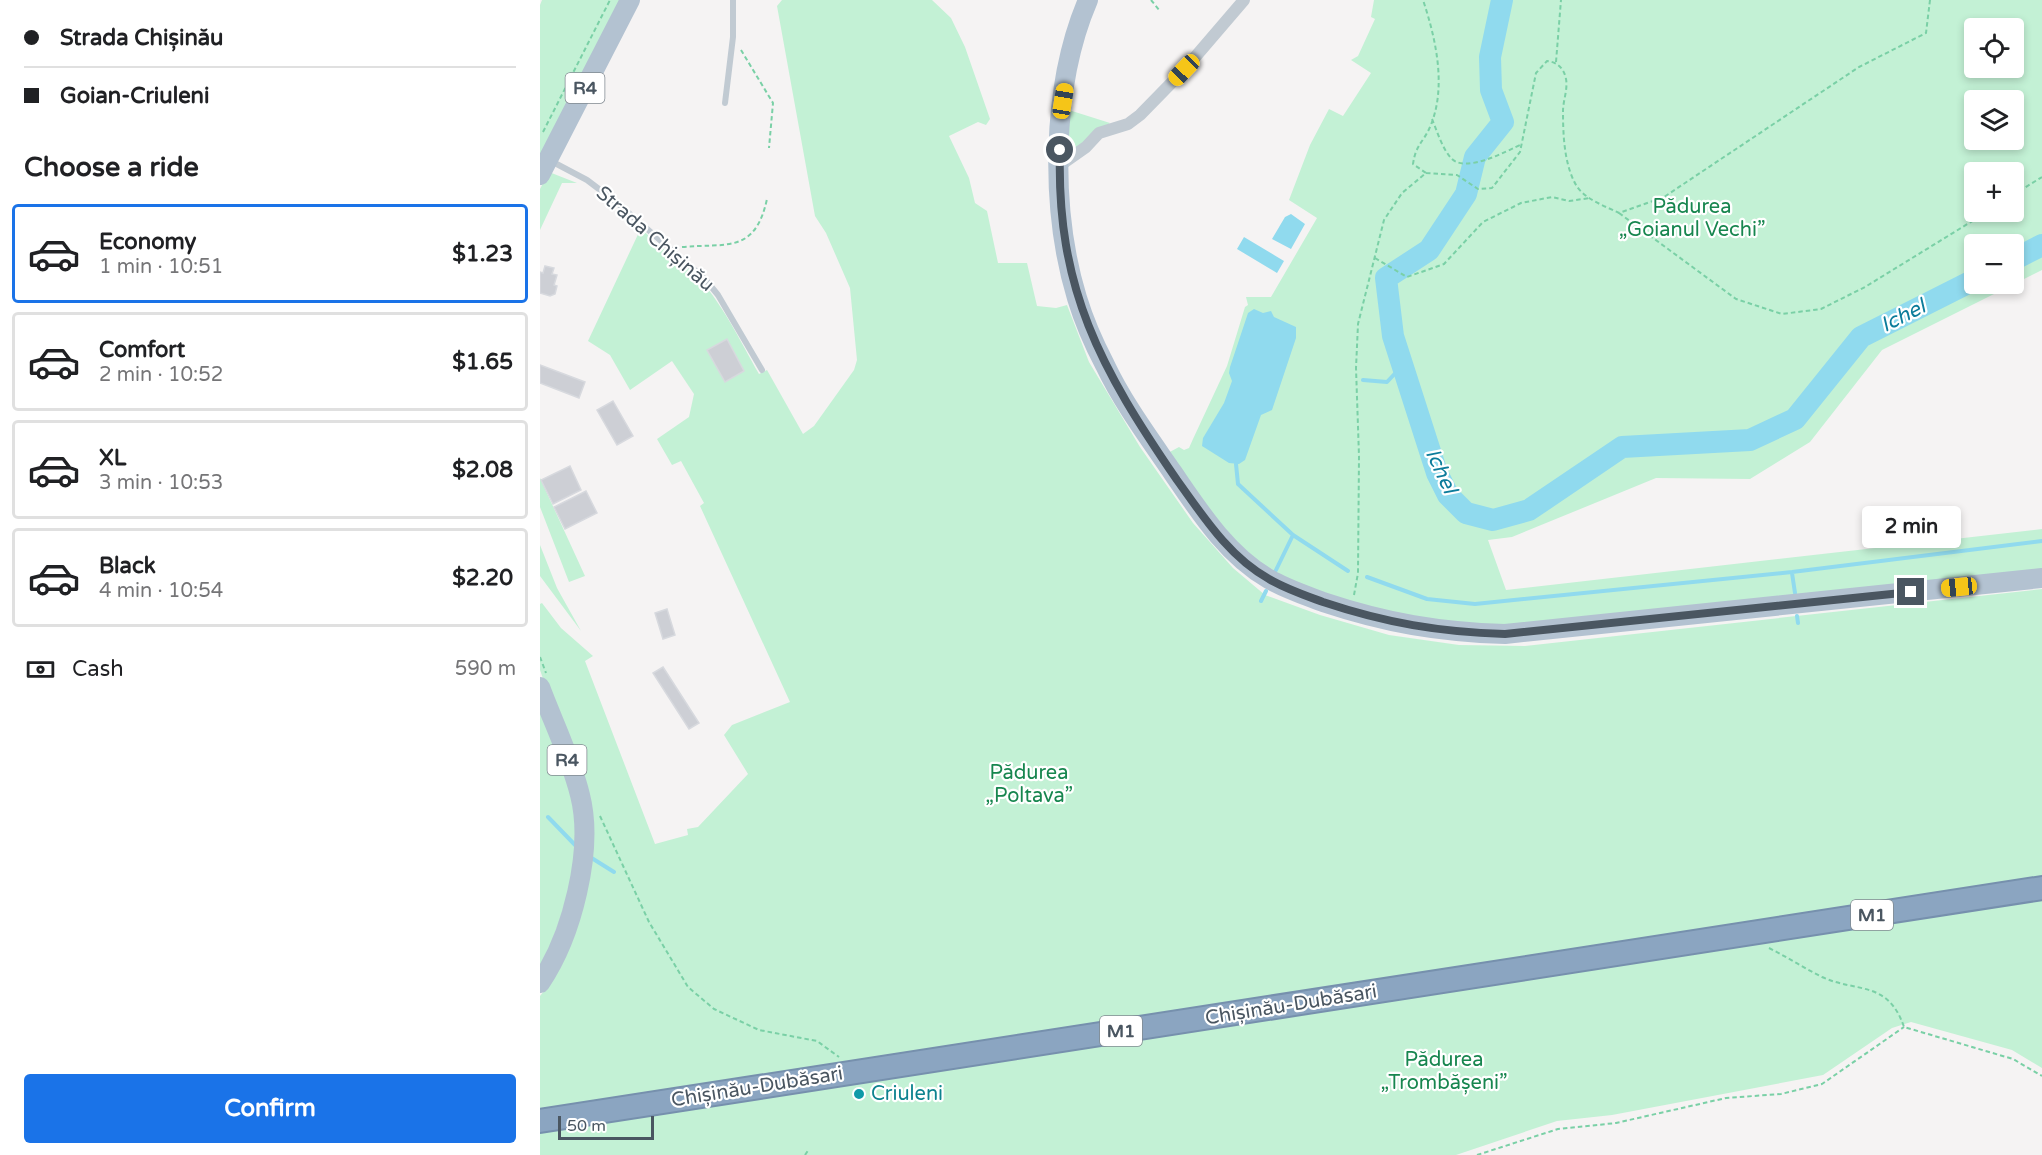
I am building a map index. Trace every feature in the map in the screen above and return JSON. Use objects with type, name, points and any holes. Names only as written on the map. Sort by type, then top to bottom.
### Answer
[{"type":"highway","name":"Chișinău-Dubăsari","points":[[540,1121],[2042,888]]},
{"type":"main road","name":"Strada Chișinău","points":[[544,167],[630,0]]},
{"type":"main road","points":[[1088,0],[1068,68],[1060,118],[1059,166],[1062,223],[1077,299],[1105,367],[1163,458],[1206,521],[1241,559],[1267,579],[1292,591],[1352,611],[1417,628],[1454,633],[1505,634],[2042,578]]},
{"type":"main road","name":"R4","points":[[540,983],[567,928],[579,875],[585,834],[585,819],[580,793],[544,684]]},
{"type":"street","points":[[1059,166],[1086,147],[1099,133],[1128,124],[1140,115],[1184,70],[1244,0]]},
{"type":"lane","points":[[726,103],[733,37],[733,0]]},
{"type":"lane","name":"Strada Chișinău","points":[[544,167],[587,180],[705,279],[718,295],[762,370]]},
{"type":"path","points":[[540,137],[610,0]]},
{"type":"path","points":[[1151,0],[1160,11]]},
{"type":"path","points":[[1423,0],[1435,45],[1438,76],[1430,128],[1415,148],[1413,164],[1426,173],[1457,175],[1478,189],[1492,188],[1520,152],[1536,73],[1547,61],[1556,62]]},
{"type":"path","points":[[1562,0],[1556,62],[1566,80],[1563,111],[1565,151],[1576,185],[1590,198],[1619,213],[1736,299],[1782,314],[1821,309],[1865,288],[1971,222]]},
{"type":"path","points":[[1619,213],[1664,197],[1859,67],[1926,33],[1930,0]]},
{"type":"path","points":[[733,37],[773,103],[769,148]]},
{"type":"path","points":[[1432,119],[1451,159],[1469,164],[1492,158],[1522,144]]},
{"type":"path","points":[[1352,611],[1358,573],[1359,456],[1356,368],[1358,324],[1384,220],[1402,193],[1426,173]]},
{"type":"path","points":[[2024,188],[2042,177]]},
{"type":"path","points":[[1374,258],[1407,277],[1444,264],[1483,222],[1521,203],[1552,197],[1569,201],[1590,198]]},
{"type":"path","points":[[670,248],[736,244],[746,238],[762,220],[767,199]]},
{"type":"path","points":[[540,657],[544,684]]},
{"type":"path","points":[[598,810],[649,922],[688,987],[714,1010],[759,1030],[817,1041],[837,1054],[854,1072]]},
{"type":"path","points":[[1745,935],[1824,978],[1858,985],[1884,996],[1899,1013],[1904,1027]]},
{"type":"path","points":[[1904,1027],[2013,1059],[2042,1076]]},
{"type":"path","points":[[1477,1155],[1558,1129],[1616,1123],[1726,1098],[1781,1094],[1822,1084],[1904,1027]]},
{"type":"path","points":[[805,1155],[809,1149]]},
{"type":"green space","points":[[542,0],[625,0],[540,166],[540,5]]},
{"type":"green space","name":"Pădurea „Poltava”","points":[[782,0],[932,0],[951,18],[965,47],[990,119],[986,125],[978,122],[949,136],[969,178],[975,203],[987,211],[998,263],[1027,263],[1037,306],[1056,308],[1067,305],[1089,362],[1140,447],[1193,523],[1233,568],[1265,595],[1320,615],[1389,635],[1459,645],[1525,646],[2042,589],[2042,881],[540,1115],[540,996],[553,980],[593,849],[594,823],[540,670],[540,604],[542,603],[561,628],[593,656],[585,661],[655,844],[688,835],[687,829],[698,827],[748,774],[724,735],[732,725],[790,702],[700,506],[704,503],[681,461],[672,465],[657,439],[689,417],[694,394],[672,361],[630,390],[610,355],[588,341],[641,228],[704,284],[730,321],[759,374],[767,370],[803,434],[814,426],[854,370],[857,360],[850,288],[826,233],[815,216],[777,6]]},
{"type":"green space","name":"Pădurea „Goianul Vechi”","points":[[1374,0],[2042,0],[2042,270],[2024,279],[2024,234],[1964,234],[1964,294],[1994,294],[1882,350],[1810,442],[1750,479],[1656,478],[1512,537],[1488,540],[1506,590],[2042,529],[2042,572],[1766,601],[1470,628],[1358,608],[1269,571],[1223,530],[1166,454],[1179,447],[1184,450],[1189,448],[1227,366],[1245,307],[1248,305],[1246,297],[1271,297],[1317,218],[1289,200],[1310,145],[1329,109],[1343,116],[1371,73],[1351,60],[1358,56],[1375,19],[1371,17]]},
{"type":"green space","points":[[1069,110],[1110,123],[1075,150],[1067,143]]},
{"type":"green space","points":[[549,172],[577,183],[562,183],[540,230],[540,189]]},
{"type":"green space","points":[[540,478],[585,576],[569,582],[540,507]]},
{"type":"green space","points":[[540,545],[557,588],[581,631],[540,576]]},
{"type":"green space","points":[[540,702],[570,785],[576,832],[571,879],[565,902],[540,969]]},
{"type":"green space","name":"Pădurea „Trombășeni”","points":[[2042,895],[2042,1068],[2012,1050],[1911,1022],[1892,1028],[1823,1075],[1612,1115],[1557,1121],[1456,1155],[540,1155],[540,1127]]},
{"type":"water","points":[[1291,214],[1305,224],[1291,249],[1272,239],[1285,217]]},
{"type":"water","points":[[1244,237],[1284,261],[1277,273],[1237,249]]},
{"type":"water","points":[[1254,309],[1263,313],[1271,311],[1274,317],[1296,327],[1296,338],[1272,410],[1261,415],[1245,460],[1239,464],[1229,463],[1202,446],[1203,438],[1224,403],[1232,381],[1229,373],[1230,367],[1248,313]]},
{"type":"building","points":[[545,266],[554,268],[552,274],[557,275],[554,285],[557,286],[555,294],[550,296],[540,293],[540,272],[543,273]]},
{"type":"building","points":[[727,339],[744,371],[725,382],[707,350]]},
{"type":"building","points":[[540,365],[585,382],[579,398],[540,383]]},
{"type":"building","points":[[613,401],[633,436],[617,445],[597,410]]},
{"type":"building","points":[[570,466],[581,490],[553,504],[541,480]]},
{"type":"building","points":[[586,491],[597,513],[565,529],[554,507]]},
{"type":"building","points":[[667,609],[675,635],[663,639],[655,613]]},
{"type":"building","points":[[663,667],[699,723],[689,729],[653,673]]},
{"type":"waterway","name":"Ichel","points":[[1502,0],[1490,57],[1491,90],[1503,122],[1475,157],[1466,194],[1429,250],[1386,278],[1393,336],[1437,473],[1448,495],[1466,513],[1493,520],[1529,510],[1622,447],[1750,440],[1795,419],[1861,337],[1964,285]]},
{"type":"waterway","name":"Ichel","points":[[2024,254],[2042,245]]},
{"type":"waterway","points":[[1363,380],[1387,382],[1402,366]]},
{"type":"waterway","points":[[1236,464],[1238,484],[1293,535],[1348,571]]},
{"type":"waterway","points":[[1276,570],[1293,535]]},
{"type":"waterway","points":[[1367,577],[1427,599],[1475,604],[1792,572],[2042,541]]},
{"type":"waterway","points":[[1792,573],[1795,593]]},
{"type":"waterway","points":[[1261,601],[1266,591]]},
{"type":"waterway","points":[[1797,616],[1798,623]]},
{"type":"waterway","points":[[548,817],[577,847]]},
{"type":"waterway","points":[[590,857],[614,872]]},
{"type":"place","name":"Criuleni","points":[[859,1094]]},
{"type":"route","points":[[1060,150],[1062,223],[1068,261],[1077,299],[1105,367],[1137,421],[1206,521],[1241,559],[1267,579],[1292,591],[1352,611],[1417,628],[1454,633],[1544,632],[1911,592]]}]
